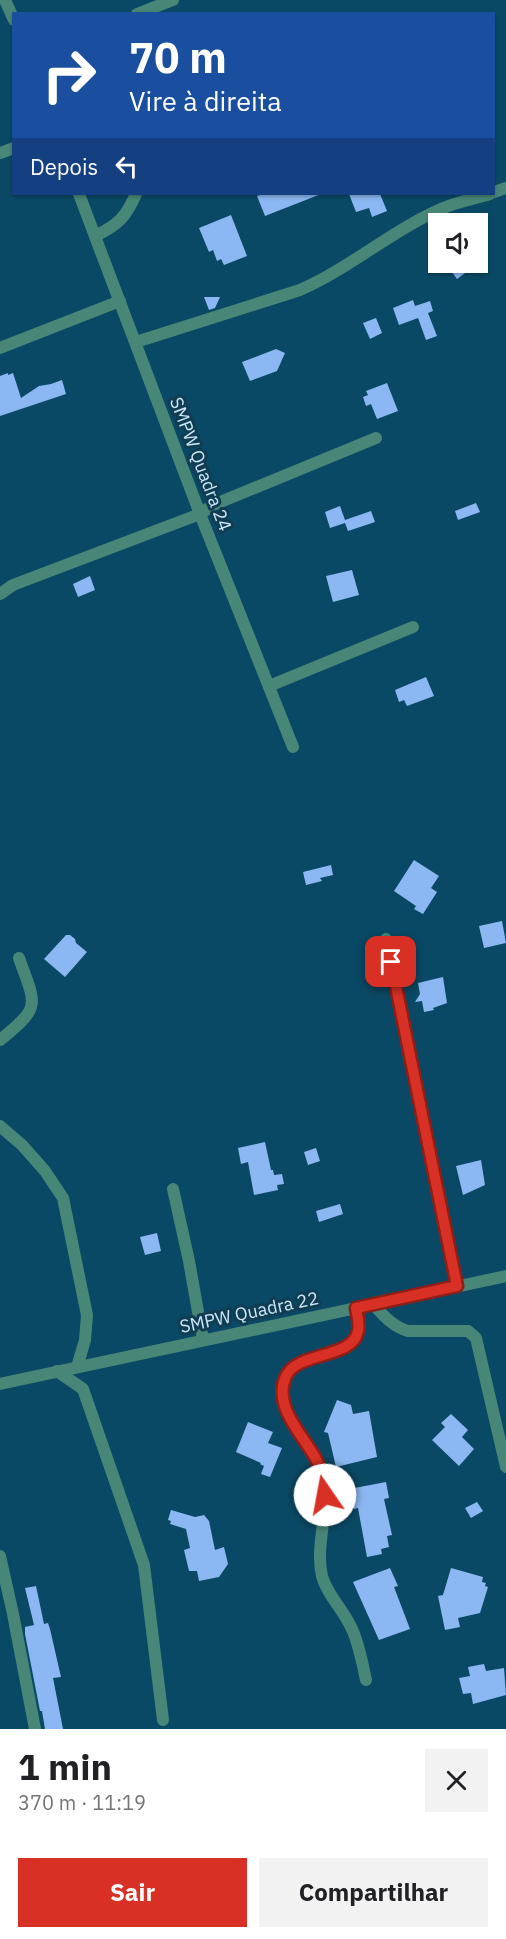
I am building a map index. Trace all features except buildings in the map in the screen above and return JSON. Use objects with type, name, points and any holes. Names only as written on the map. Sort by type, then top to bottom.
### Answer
[{"type":"street","points":[[5,0],[12,16]]},
{"type":"street","points":[[142,12],[173,0]]},
{"type":"street","name":"SMPW Quadra 24","points":[[79,195],[293,747]]},
{"type":"street","points":[[95,236],[120,221],[136,195]]},
{"type":"street","points":[[136,342],[300,290],[324,280],[380,243],[441,209],[486,195]]},
{"type":"street","points":[[0,348],[120,301]]},
{"type":"street","points":[[0,594],[13,585],[201,514],[213,505],[376,438]]},
{"type":"street","points":[[268,686],[413,627]]},
{"type":"street","points":[[386,939],[457,1286]]},
{"type":"street","points":[[0,1040],[22,1022],[31,1010],[32,995],[19,958]]},
{"type":"street","points":[[0,1126],[22,1145],[45,1171],[63,1198],[87,1315],[85,1340],[77,1367]]},
{"type":"street","points":[[173,1189],[203,1340]]},
{"type":"street","name":"SMPW Quadra 22","points":[[0,1384],[506,1276]]},
{"type":"street","points":[[373,1304],[387,1319],[401,1329],[468,1331],[476,1338],[506,1467]]},
{"type":"street","points":[[356,1308],[358,1332],[354,1341],[292,1368],[286,1376],[284,1387],[287,1412],[318,1462],[325,1485],[320,1562],[322,1574],[330,1595],[351,1626],[366,1680]]},
{"type":"street","points":[[57,1371],[83,1389],[144,1565],[163,1720]]},
{"type":"street","points":[[0,1557],[35,1729]]},
{"type":"route","points":[[325,1495],[325,1485],[318,1462],[287,1412],[284,1399],[286,1376],[292,1368],[299,1364],[354,1341],[358,1332],[356,1308],[457,1286],[391,962]]}]
